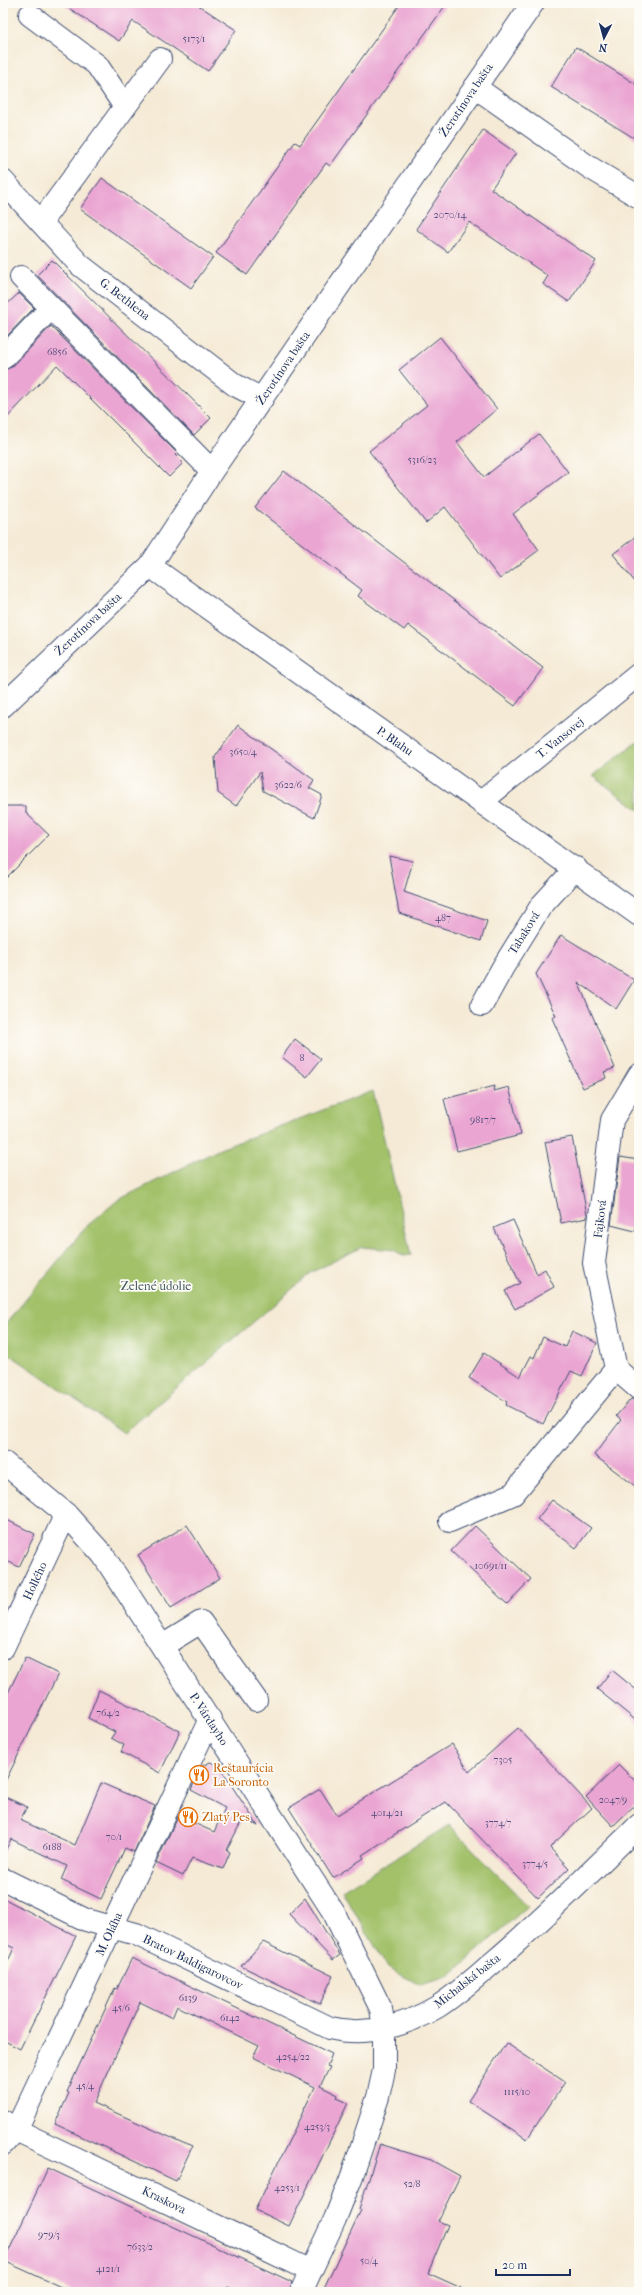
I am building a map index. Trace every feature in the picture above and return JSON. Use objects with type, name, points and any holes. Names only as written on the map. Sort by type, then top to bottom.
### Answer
[{"type":"street","name":"Žerotínova bašta","points":[[3,706],[150,566],[212,471],[533,3]]},
{"type":"street","points":[[30,15],[97,65],[125,107]]},
{"type":"street","points":[[41,222],[160,59]]},
{"type":"street","points":[[475,87],[589,167],[639,197]]},
{"type":"street","name":"G. Bethlena","points":[[3,181],[80,264],[235,385],[262,399]]},
{"type":"street","points":[[21,277],[212,471]]},
{"type":"street","points":[[3,358],[51,308]]},
{"type":"street","name":"P. Blahu","points":[[150,566],[576,868],[639,915]]},
{"type":"street","name":"T. Vansovej","points":[[481,802],[639,674]]},
{"type":"street","name":"Tabaková","points":[[482,1005],[503,967],[541,906],[576,868]]},
{"type":"street","name":"Fajková","points":[[616,1369],[594,1263],[612,1120],[639,1075]]},
{"type":"street","points":[[450,1521],[513,1494],[616,1369],[639,1389]]},
{"type":"street","name":"P. Várdayho","points":[[3,1462],[66,1514],[103,1555],[334,1913],[381,2009],[384,2028]]},
{"type":"street","name":"Hollého","points":[[3,1648],[66,1514]]},
{"type":"street","points":[[162,1646],[201,1622],[256,1700]]},
{"type":"street","name":"M. Oláha","points":[[7,2131],[112,1926],[210,1719]]},
{"type":"street","name":"Michalská bašta","points":[[384,2028],[417,2017],[437,2007],[456,1993],[541,1921],[639,1825]]},
{"type":"street","name":"Bratov Baldigarovcov","points":[[3,1879],[86,1920],[112,1926],[136,1934],[330,2028],[345,2032],[363,2032],[384,2028]]},
{"type":"street","points":[[301,2292],[352,2176],[378,2097],[384,2070],[384,2028]]},
{"type":"street","name":"Kraskova","points":[[7,2131],[311,2271]]},
{"type":"green space","points":[[639,740],[639,810],[593,776]]},
{"type":"green space","name":"Zelené údolie","points":[[373,1091],[411,1255],[403,1256],[394,1250],[362,1247],[312,1272],[124,1433],[3,1350],[3,1327],[87,1226],[118,1200],[220,1149]]},
{"type":"green space","points":[[449,1825],[528,1906],[448,1977],[420,1985],[388,1968],[342,1891]]},
{"type":"building","points":[[61,3],[195,3],[236,30],[208,71],[133,21],[119,41]]},
{"type":"building","points":[[401,3],[447,3],[330,166],[326,163],[247,275],[216,253],[295,142],[300,145]]},
{"type":"building","points":[[576,47],[639,86],[639,141],[551,87]]},
{"type":"building","points":[[483,130],[516,153],[491,189],[596,261],[569,302],[543,284],[548,276],[469,222],[448,252],[416,229]]},
{"type":"building","points":[[102,178],[213,257],[191,288],[80,209]]},
{"type":"building","points":[[52,260],[211,418],[194,435],[37,275]]},
{"type":"building","points":[[19,293],[34,308],[3,340],[3,308]]},
{"type":"building","points":[[51,326],[177,453],[175,455],[183,463],[169,477],[57,365],[3,422],[3,370],[12,367]]},
{"type":"building","points":[[440,337],[497,409],[457,442],[484,477],[539,434],[568,472],[513,514],[539,550],[500,579],[445,507],[426,523],[369,451],[427,405],[399,370]]},
{"type":"building","points":[[284,471],[543,668],[515,706],[408,625],[404,630],[358,596],[362,590],[255,508]]},
{"type":"building","points":[[639,534],[639,587],[613,554]]},
{"type":"building","points":[[238,725],[314,780],[309,788],[322,795],[314,818],[263,791],[260,772],[236,806],[218,793],[215,757]]},
{"type":"building","points":[[4,806],[26,806],[26,813],[49,835],[3,881]]},
{"type":"building","points":[[389,856],[413,861],[404,892],[487,921],[481,941],[399,913]]},
{"type":"building","points":[[561,935],[634,980],[616,1009],[578,982],[615,1068],[604,1072],[606,1078],[583,1088],[552,1018],[556,1016],[536,974]]},
{"type":"building","points":[[295,1039],[321,1059],[307,1077],[282,1057]]},
{"type":"building","points":[[495,1086],[494,1091],[509,1087],[521,1135],[457,1151],[444,1099]]},
{"type":"building","points":[[572,1137],[587,1218],[561,1223],[545,1142]]},
{"type":"building","points":[[620,1157],[639,1160],[639,1232],[611,1225]]},
{"type":"building","points":[[513,1220],[537,1274],[545,1269],[554,1287],[515,1309],[505,1291],[520,1283],[494,1228]]},
{"type":"building","points":[[572,1331],[597,1343],[582,1376],[571,1371],[543,1424],[506,1405],[507,1402],[469,1378],[484,1353],[520,1377],[531,1356],[534,1358],[543,1337],[565,1347]]},
{"type":"building","points":[[631,1399],[639,1401],[639,1489],[594,1455],[621,1420],[616,1416]]},
{"type":"building","points":[[552,1500],[591,1528],[576,1548],[537,1519]]},
{"type":"building","points":[[3,1518],[35,1534],[19,1567],[3,1559]]},
{"type":"building","points":[[187,1525],[220,1578],[171,1608],[138,1555]]},
{"type":"building","points":[[475,1526],[531,1579],[507,1604],[451,1551]]},
{"type":"building","points":[[25,1658],[58,1674],[3,1786],[3,1703]]},
{"type":"building","points":[[612,1670],[639,1692],[639,1723],[597,1689]]},
{"type":"building","points":[[99,1690],[180,1731],[160,1773],[121,1752],[124,1745],[111,1738],[115,1732],[88,1718]]},
{"type":"building","points":[[518,1728],[592,1808],[550,1848],[569,1868],[538,1898],[446,1802],[362,1855],[364,1858],[333,1878],[289,1808],[320,1789],[337,1815],[452,1744],[469,1772]]},
{"type":"building","points":[[210,1762],[218,1765],[258,1826],[243,1818],[227,1850],[230,1852],[223,1869],[192,1858],[183,1876],[156,1863],[178,1816],[214,1832],[225,1808],[191,1790],[201,1767]]},
{"type":"building","points":[[619,1765],[639,1785],[639,1801],[613,1826],[586,1797]]},
{"type":"building","points":[[101,1783],[155,1806],[134,1852],[125,1848],[101,1899],[61,1880],[67,1866],[11,1839],[3,1855],[3,1796],[27,1807],[20,1820],[75,1845]]},
{"type":"building","points":[[3,1898],[76,1936],[20,2049],[3,2040],[3,1972],[14,1948],[3,1943]]},
{"type":"building","points":[[305,1898],[340,1955],[333,1960],[289,1914]]},
{"type":"building","points":[[263,1942],[333,1976],[320,2004],[241,1966]]},
{"type":"building","points":[[132,1958],[332,2054],[327,2066],[330,2067],[320,2086],[338,2095],[337,2098],[348,2103],[289,2226],[255,2210],[315,2087],[253,2057],[259,2046],[177,2006],[172,2018],[140,2002],[94,2103],[192,2147],[176,2181],[55,2124],[69,2093],[67,2092],[115,1988],[117,1989]]},
{"type":"building","points":[[506,2043],[565,2082],[527,2139],[468,2101]]},
{"type":"building","points":[[380,2144],[431,2160],[460,2176],[438,2221],[448,2225],[428,2273],[470,2292],[322,2292],[361,2210],[359,2209]]},
{"type":"building","points":[[48,2168],[292,2282],[289,2292],[239,2292],[228,2287],[222,2292],[72,2292],[4,2261]]},
{"type":"place","name":"Reštaurácia La Soronto","points":[[199,1775]]},
{"type":"place","name":"Zlatý Pes","points":[[188,1817]]}]
